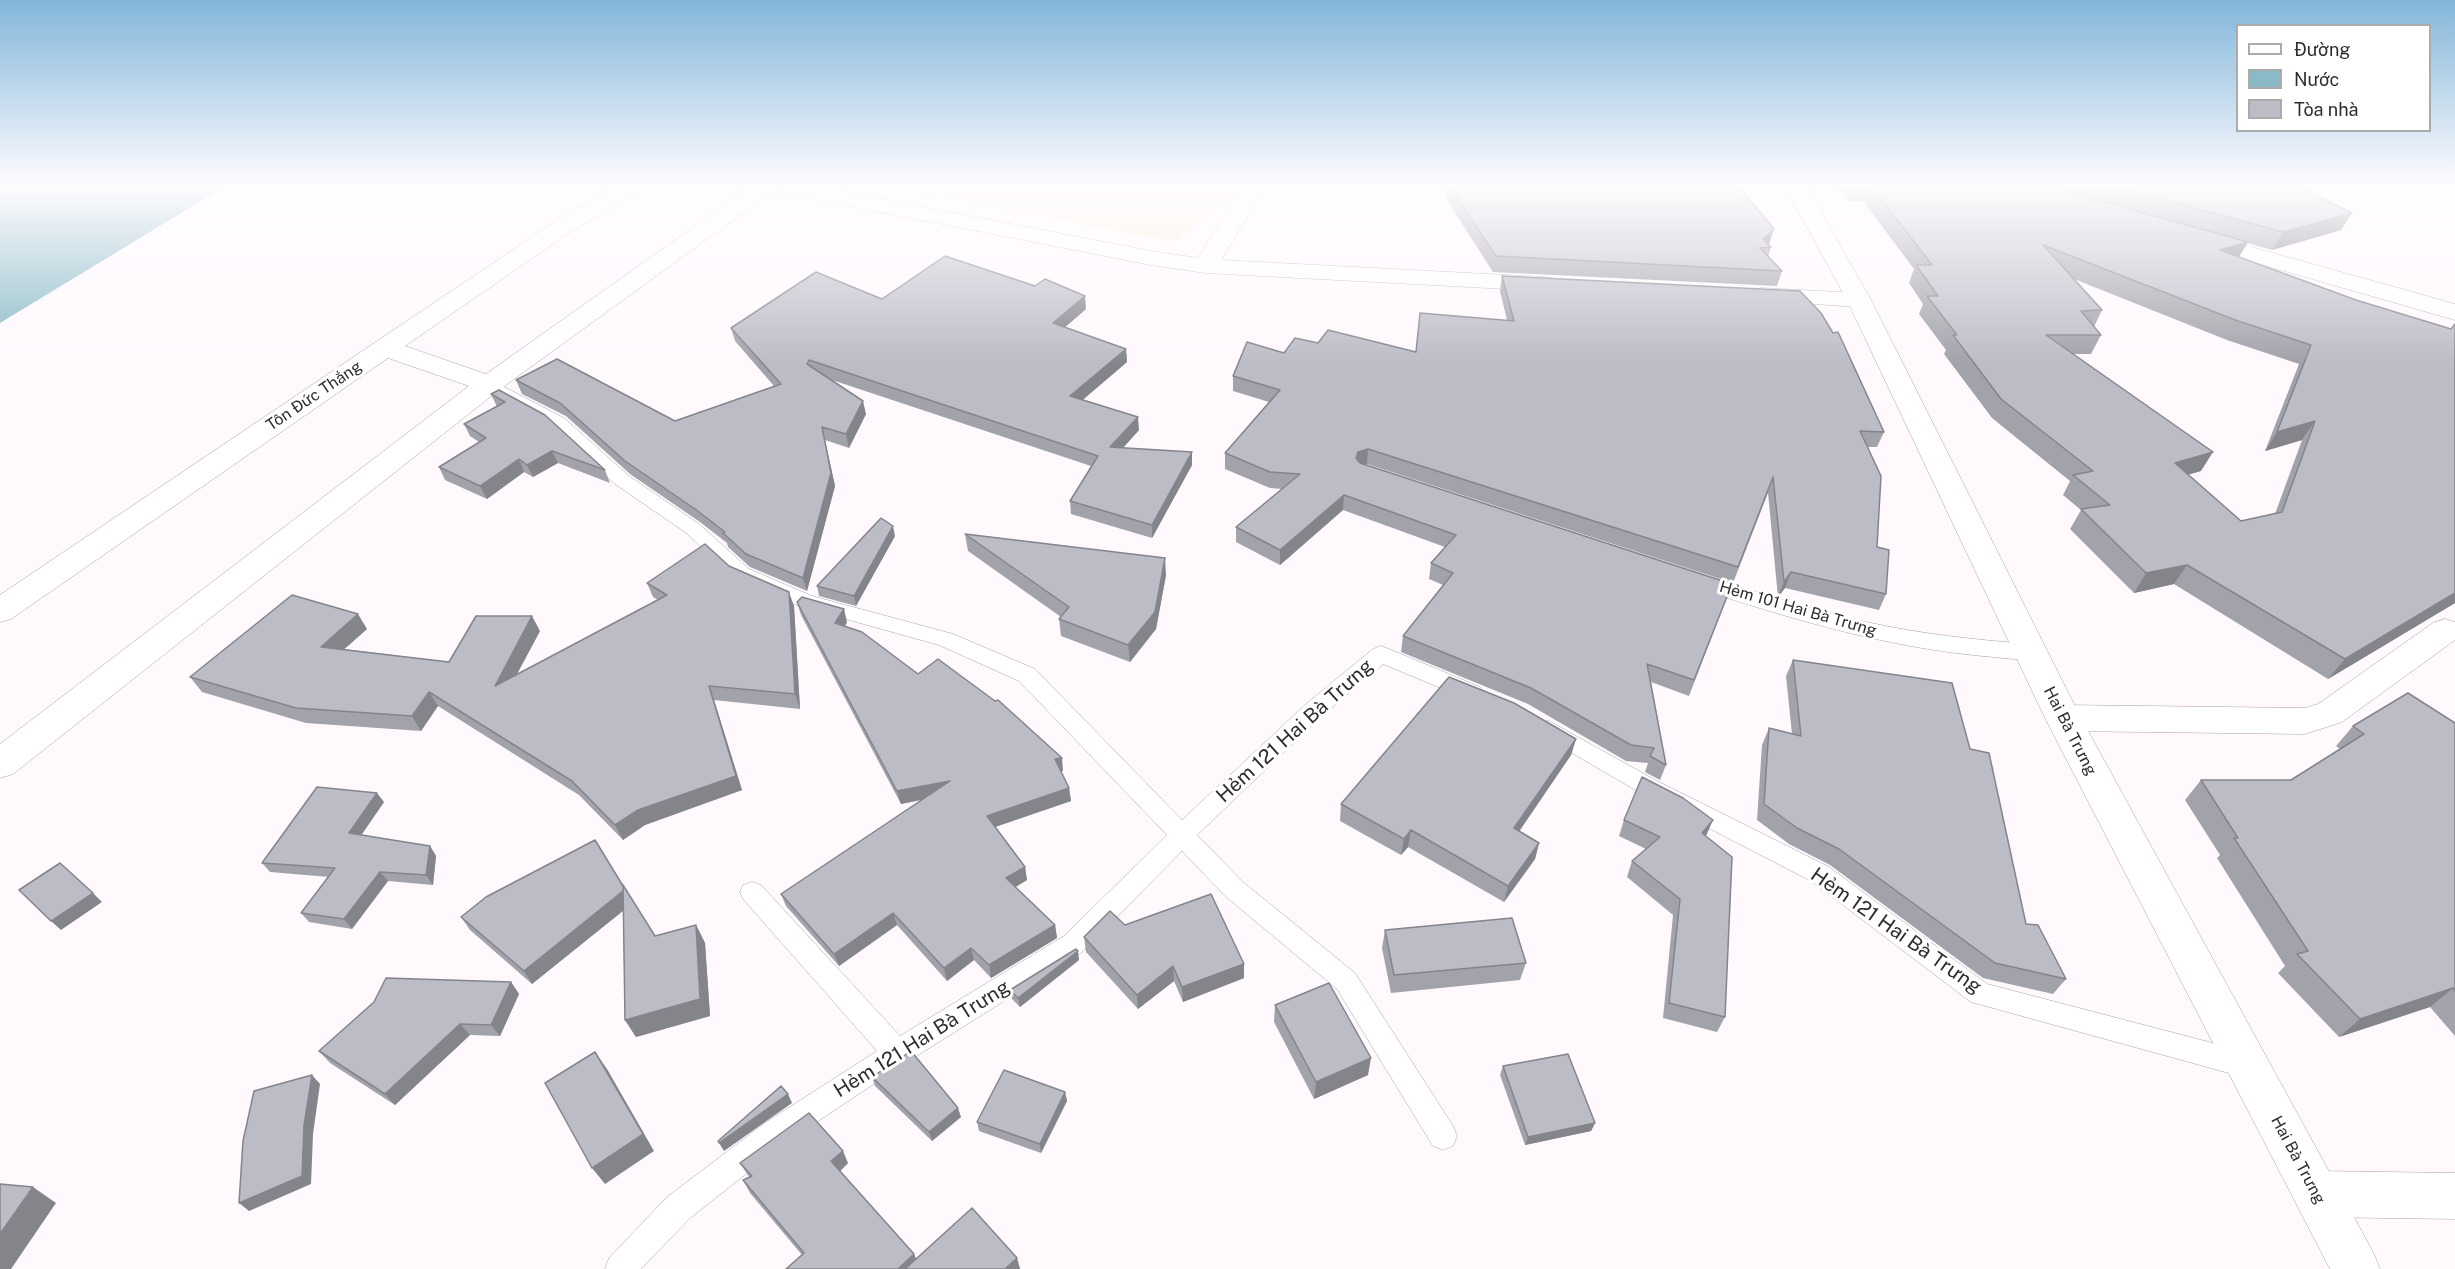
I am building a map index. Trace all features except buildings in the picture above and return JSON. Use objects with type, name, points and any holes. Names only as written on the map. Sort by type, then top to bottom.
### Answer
[{"type":"street","name":"Tôn Đức Thắng","points":[[0,611],[534,246]]},
{"type":"street","points":[[0,764],[489,384],[681,246]]},
{"type":"street","points":[[1092,246],[1205,266],[1563,285]]},
{"type":"street","points":[[1205,266],[1217,246]]},
{"type":"street","name":"Hai Bà Trưng","points":[[1829,246],[1859,300],[2062,718],[2356,1269]]},
{"type":"street","points":[[2223,246],[2455,312]]},
{"type":"street","points":[[1740,294],[1859,300]]},
{"type":"street","points":[[384,348],[489,384]]},
{"type":"street","points":[[2062,718],[2305,721],[2330,713],[2445,631]]},
{"type":"street","points":[[2316,1194],[2455,1196]]},
{"type":"lane","points":[[489,384],[558,422],[622,480],[692,528],[742,574],[806,601],[946,639],[1027,675],[1234,890],[1346,981],[1443,1136]]},
{"type":"lane","name":"Hẻm 101 Hai Bà Trưng","points":[[1685,576],[1765,603],[1875,632],[1928,641],[2030,652]]},
{"type":"lane","name":"Hẻm 121 Hai Bà Trưng","points":[[620,1269],[687,1201],[775,1133],[897,1053],[1073,944],[1181,836],[1314,710],[1381,654],[1498,703]]},
{"type":"lane","name":"Hẻm 121 Hai Bà Trưng","points":[[1529,718],[1647,786],[1820,874],[1980,994],[2247,1065]]},
{"type":"lane","points":[[752,892],[897,1053]]},
{"type":"water","points":[[0,246],[126,246],[0,323]]}]
